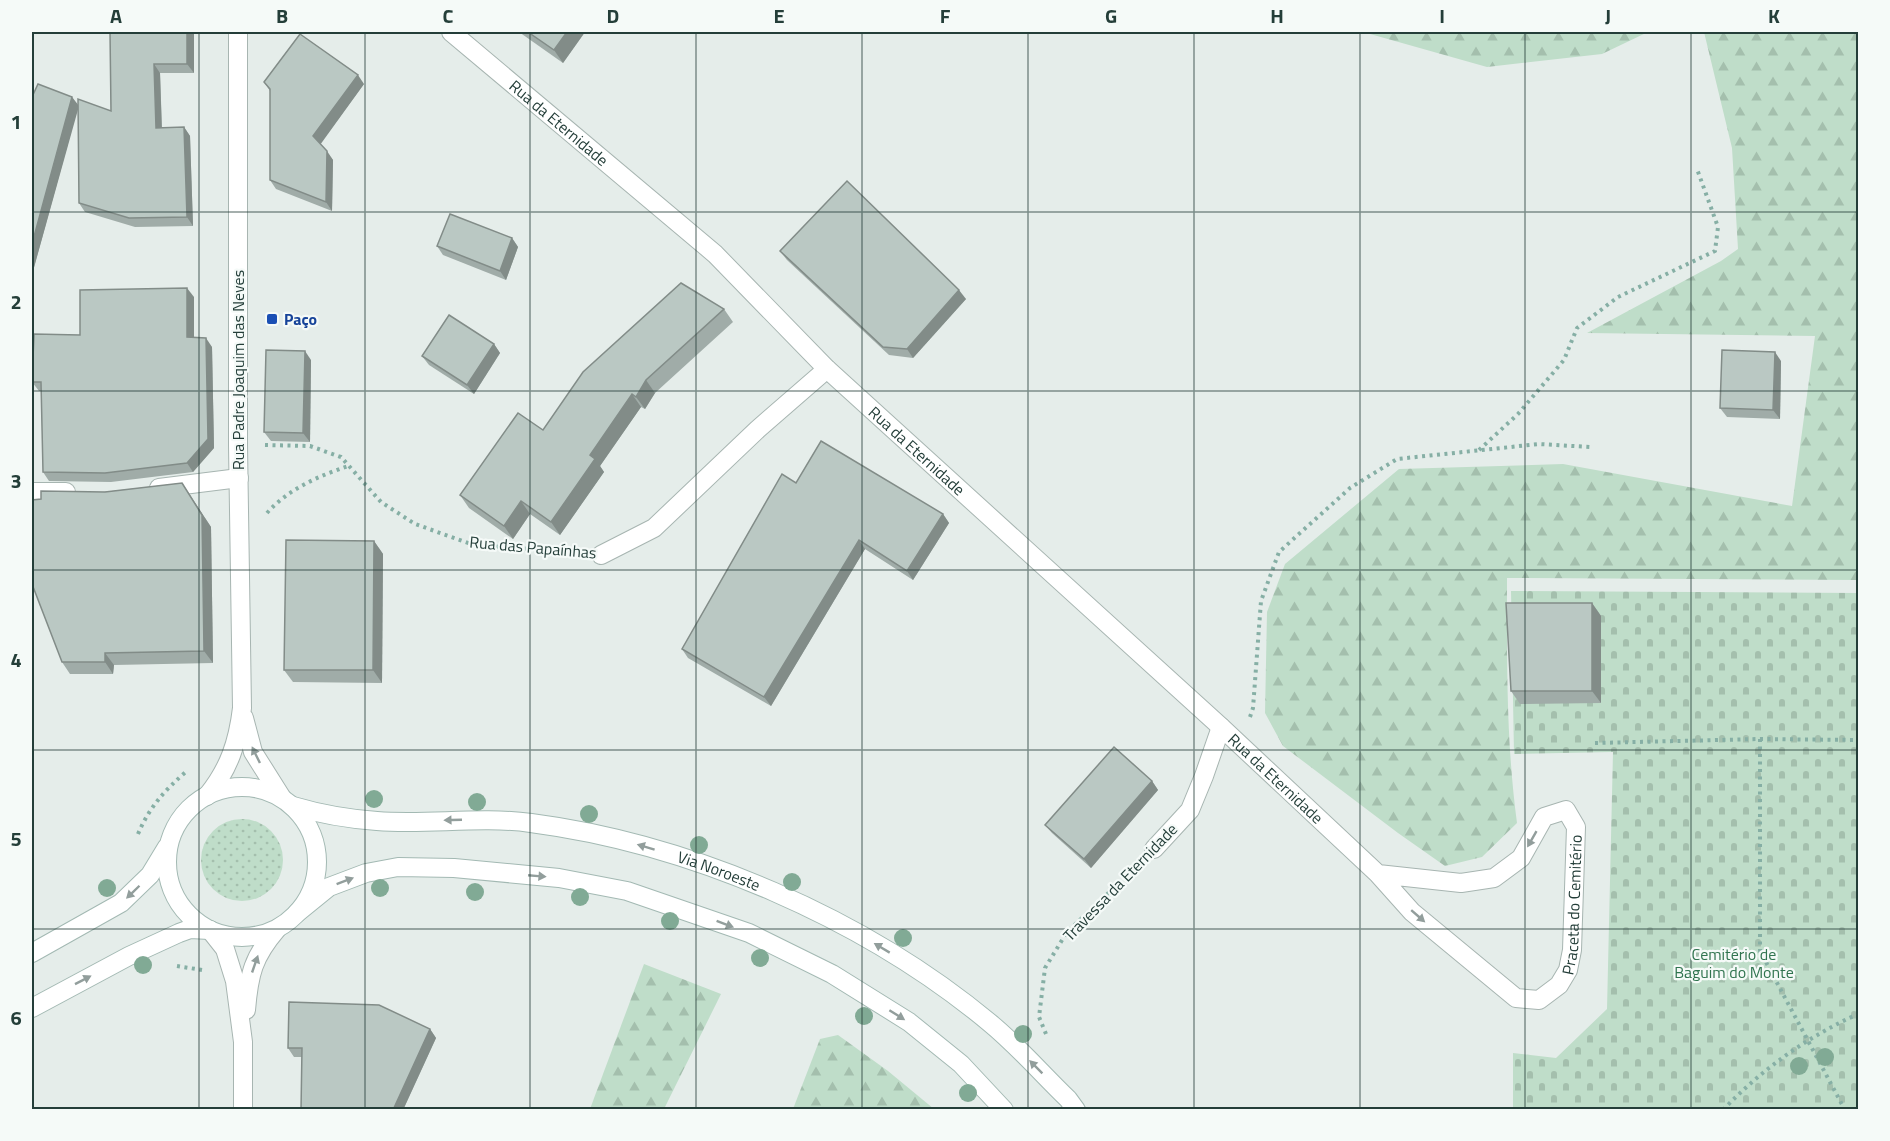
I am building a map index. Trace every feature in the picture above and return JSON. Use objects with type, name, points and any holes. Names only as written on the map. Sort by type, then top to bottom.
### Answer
[{"type":"street","name":"Rua Padre Joaquim das Neves","points":[[207,796],[220,780],[229,763],[239,732],[242,708],[238,478],[238,32]]},
{"type":"street","name":"Rua da Eternidade","points":[[451,32],[715,254],[827,369],[1221,727],[1378,874]]},
{"type":"street","name":"Rua das Papaínhas","points":[[601,555],[654,528],[758,429],[827,369]]},
{"type":"street","points":[[148,489],[238,478]]},
{"type":"street","points":[[32,492],[89,493]]},
{"type":"street","name":"Rua Padre Joaquim das Neves","points":[[242,708],[253,752],[287,802]]},
{"type":"street","name":"Travessa da Eternidade","points":[[1154,849],[1190,810],[1221,727]]},
{"type":"street","points":[[32,953],[121,903],[150,875],[168,846],[177,823],[193,804],[214,792],[238,786],[264,789],[287,802],[304,819],[315,842],[317,867],[312,892],[297,914]]},
{"type":"street","name":"Via Noroeste","points":[[287,802],[317,813],[377,821],[466,820],[530,823],[618,838],[710,866],[786,897],[874,943],[921,971],[989,1023],[1068,1099],[1076,1110]]},
{"type":"street","name":"Praceta do Cemitério","points":[[1566,810],[1576,827],[1572,950],[1568,970],[1559,985],[1539,1000],[1516,998],[1412,912],[1378,874],[1461,883],[1494,878],[1521,858],[1544,817],[1566,810]]},
{"type":"street","points":[[168,846],[167,870],[173,894],[187,914],[210,930],[229,937],[254,937],[277,929]]},
{"type":"street","points":[[243,1110],[243,1042],[249,986],[255,959],[264,944],[277,929],[329,887],[382,868],[398,867],[454,868],[559,878],[627,891],[749,933],[832,974],[909,1022],[962,1065],[1004,1110]]},
{"type":"street","points":[[32,1008],[129,956],[179,933],[190,929],[210,930],[225,949],[236,988],[243,1042]]},
{"type":"path","points":[[1479,451],[1518,414],[1564,360],[1577,328],[1618,297],[1715,251],[1718,227],[1697,169]]},
{"type":"path","points":[[1242,747],[1253,708],[1261,601],[1279,552],[1350,488],[1397,459],[1539,444],[1590,447]]},
{"type":"path","name":"Rua das Papaínhas","points":[[238,445],[310,446],[341,457],[381,502],[415,524],[474,545],[601,555]]},
{"type":"path","points":[[239,545],[276,502],[317,477],[348,466]]},
{"type":"path","points":[[1760,739],[1760,951],[1845,1110]]},
{"type":"path","points":[[1595,743],[1760,739],[1858,740]]},
{"type":"path","points":[[137,837],[144,819],[166,788],[193,765]]},
{"type":"path","name":"Travessa da Eternidade","points":[[1047,1035],[1040,1017],[1045,968],[1067,932],[1154,849]]},
{"type":"path","points":[[176,966],[198,968],[216,977],[223,989],[236,988]]},
{"type":"path","points":[[1723,1110],[1779,1058],[1858,1014]]},
{"type":"green space","points":[[1363,32],[1648,32],[1602,54],[1487,67]]},
{"type":"green space","points":[[1704,32],[1858,32],[1858,580],[1507,578],[1509,731],[1517,823],[1482,857],[1445,866],[1283,746],[1265,713],[1267,612],[1285,564],[1399,469],[1563,464],[1792,506],[1815,336],[1587,333],[1721,261],[1738,249],[1732,148]]},
{"type":"green space","name":"Cemitério de Baguim do Monte","points":[[1511,591],[1858,593],[1858,1109],[1513,1109],[1513,1053],[1556,1058],[1607,1009],[1613,752],[1514,754]]},
{"type":"green space","points":[[242,819],[258,822],[271,831],[280,844],[283,860],[280,876],[271,889],[258,898],[242,901],[226,898],[213,889],[204,876],[201,860],[204,844],[213,831],[226,822]]},
{"type":"green space","points":[[644,964],[721,994],[664,1109],[590,1109]]},
{"type":"green space","points":[[838,1035],[888,1071],[934,1109],[793,1109],[820,1039]]},
{"type":"building","points":[[110,32],[187,32],[187,64],[154,64],[156,128],[184,127],[187,217],[129,218],[79,203],[78,99],[111,111]]},
{"type":"building","points":[[528,32],[567,32],[554,50]]},
{"type":"building","points":[[300,34],[358,75],[313,136],[327,151],[326,202],[270,180],[270,89],[264,82]]},
{"type":"building","points":[[38,84],[72,97],[32,244],[32,97]]},
{"type":"building","points":[[847,181],[959,290],[907,349],[883,347],[780,251]]},
{"type":"building","points":[[450,214],[512,238],[500,271],[437,246]]},
{"type":"building","points":[[681,283],[724,309],[646,380],[636,397],[632,394],[590,455],[595,459],[551,522],[521,501],[504,526],[460,495],[518,413],[543,430],[583,372]]},
{"type":"building","points":[[187,288],[187,337],[206,338],[208,439],[187,463],[105,473],[43,472],[41,382],[32,382],[34,334],[80,335],[80,290]]},
{"type":"building","points":[[449,315],[494,344],[467,385],[422,356]]},
{"type":"building","points":[[266,350],[305,351],[303,433],[264,432]]},
{"type":"building","points":[[1722,350],[1775,352],[1773,410],[1720,408]]},
{"type":"building","points":[[821,441],[943,514],[907,571],[859,540],[764,697],[682,649],[782,474],[796,483]]},
{"type":"building","points":[[182,483],[202,515],[204,651],[105,653],[105,662],[62,662],[32,584],[32,500],[41,499],[41,491],[105,492]]},
{"type":"building","points":[[286,540],[374,541],[373,670],[284,670]]},
{"type":"building","points":[[1506,603],[1592,603],[1592,691],[1511,691]]},
{"type":"building","points":[[1114,747],[1152,781],[1084,859],[1045,825]]},
{"type":"building","points":[[289,1002],[379,1005],[430,1029],[393,1110],[301,1110],[302,1048],[288,1048]]},
{"type":"place","name":"Paço","points":[[272,319]]}]
